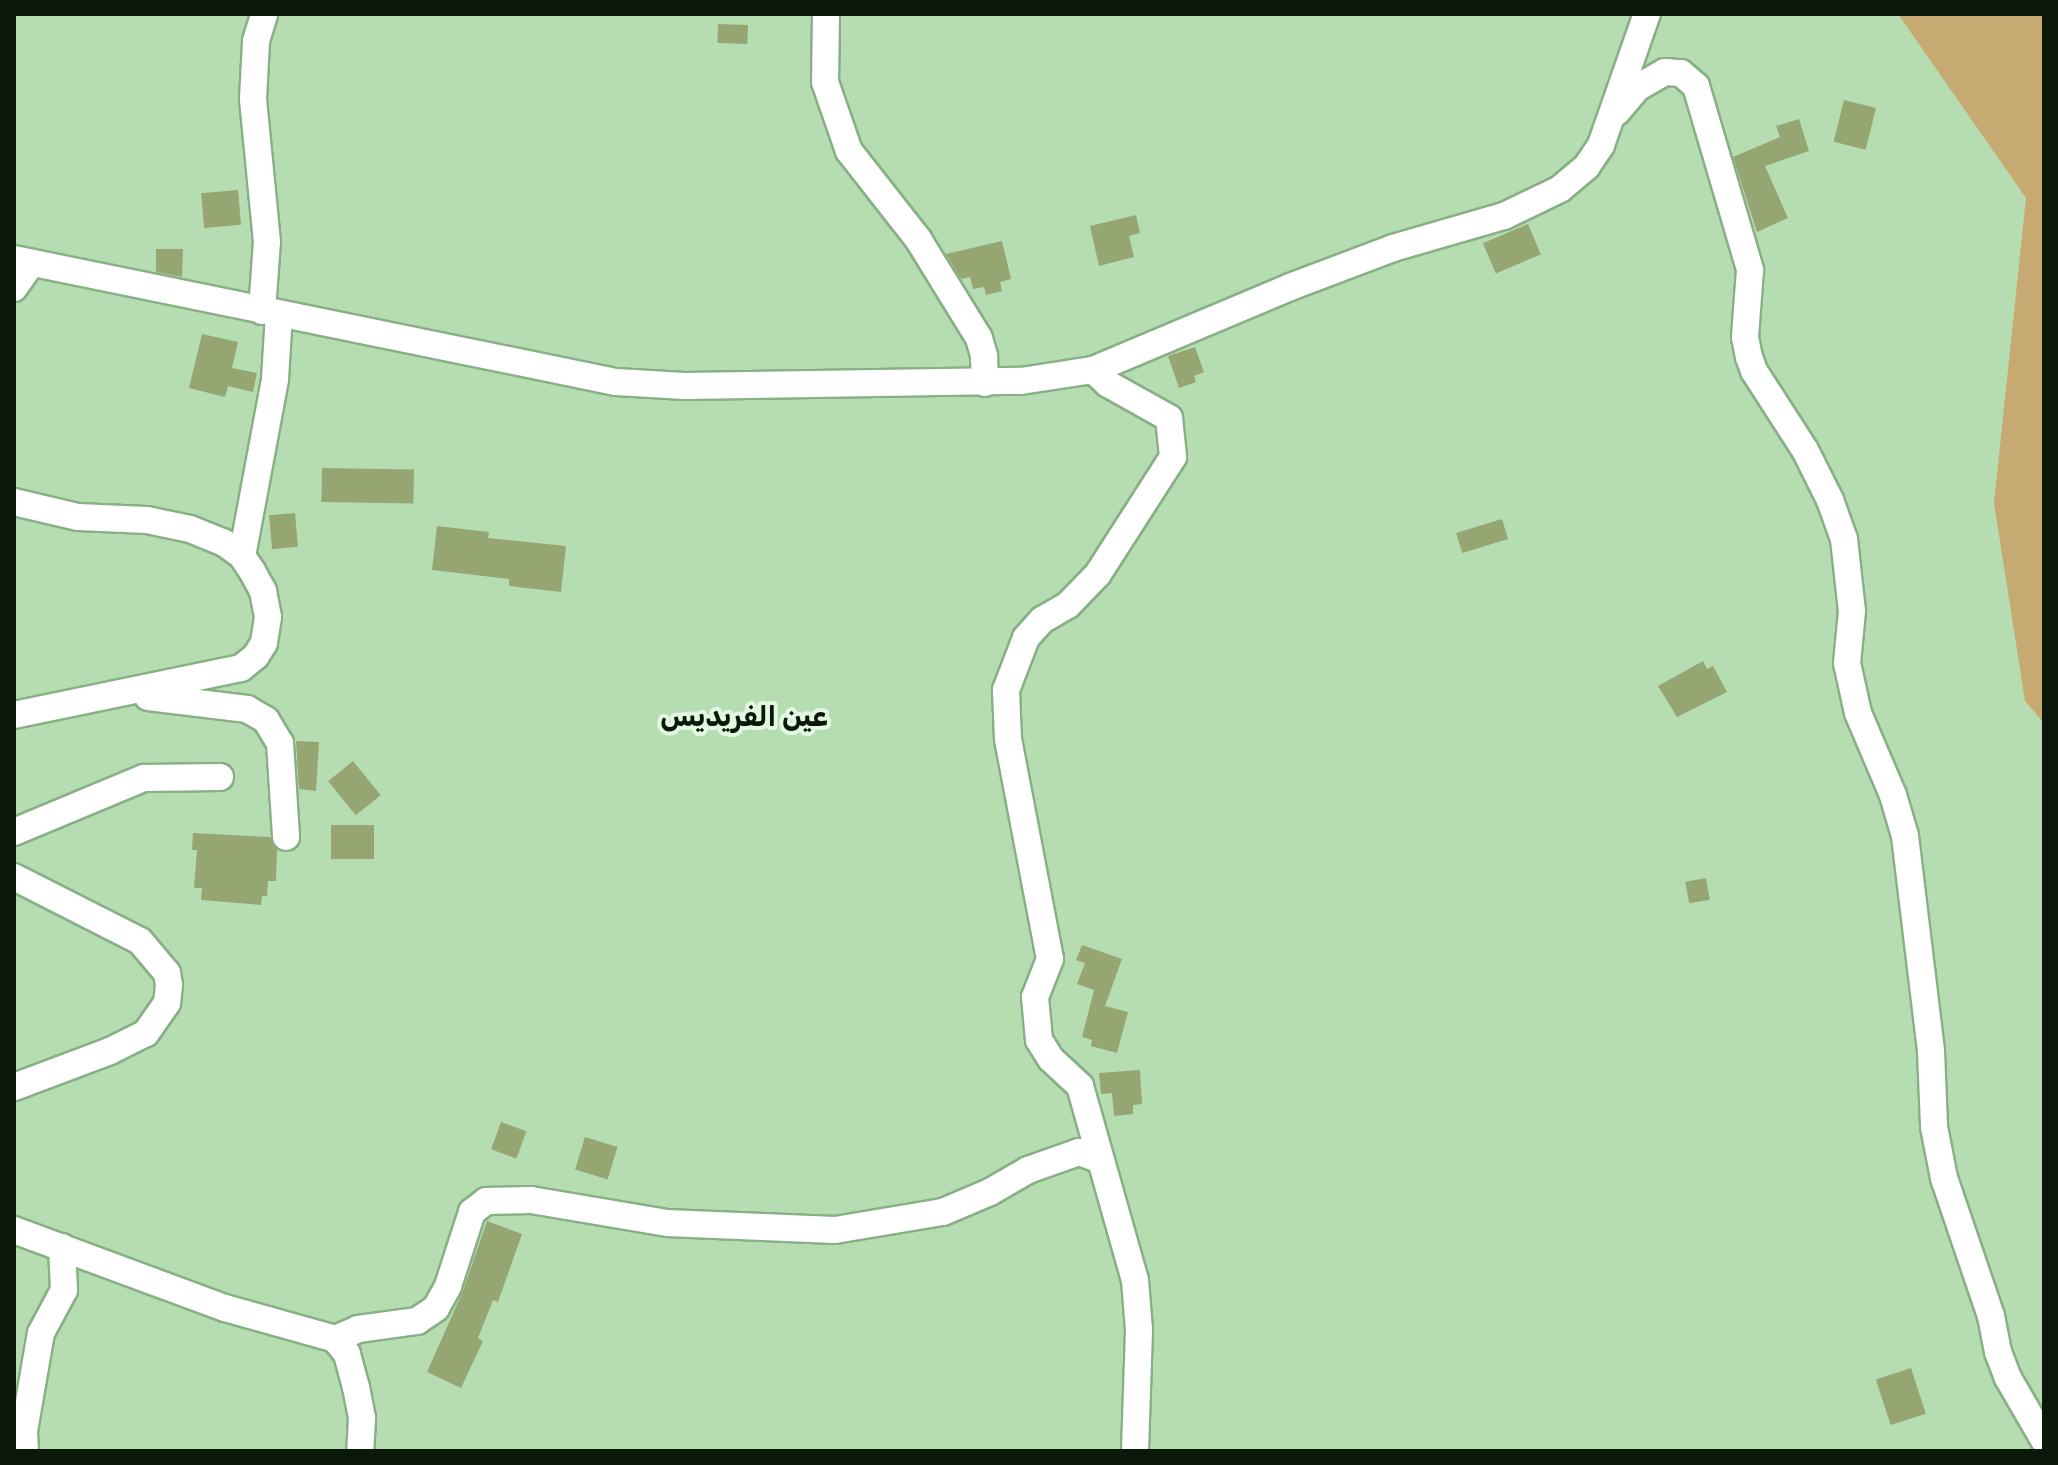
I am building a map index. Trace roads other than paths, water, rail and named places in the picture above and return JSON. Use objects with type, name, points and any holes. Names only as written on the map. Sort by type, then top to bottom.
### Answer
[{"type":"street","points":[[242,556],[275,379],[267,242],[253,99],[256,41],[264,14]]},
{"type":"street","points":[[826,14],[825,82],[849,151],[918,239],[979,338],[984,356],[985,383]]},
{"type":"street","points":[[14,288],[23,262],[616,382],[685,386],[985,383],[1093,370],[1290,287],[1393,248],[1504,216],[1560,189],[1587,166],[1601,145],[1647,14]]},
{"type":"street","points":[[1612,118],[1637,88],[1665,72],[1681,73],[1696,86],[1750,270],[1745,337],[1749,357],[1754,371],[1805,450],[1830,500],[1844,539],[1852,611],[1847,663],[1858,713],[1893,795],[1905,836],[1931,1051],[1934,1127],[1941,1167],[1991,1316],[1998,1352],[2008,1378],[2044,1440]]},
{"type":"street","points":[[1093,370],[1108,384],[1169,418],[1173,457],[1098,574],[1068,605],[1042,620],[1026,638],[1006,690],[1008,739],[1050,959],[1035,997],[1039,1040],[1051,1059],[1080,1086],[1135,1280],[1139,1330],[1135,1451]]},
{"type":"street","points":[[14,502],[78,517],[147,520],[190,529],[223,542],[242,556],[263,591],[268,617],[264,643],[256,656],[241,668],[125,695],[14,715]]},
{"type":"street","points":[[125,695],[236,707],[266,720],[280,743],[286,837]]},
{"type":"street","points":[[14,832],[144,778],[220,777]]},
{"type":"street","points":[[14,877],[140,941],[167,973],[169,985],[167,1003],[146,1033],[110,1051],[14,1087]]},
{"type":"street","points":[[335,1339],[358,1329],[417,1321],[436,1308],[448,1286],[472,1212],[486,1201],[531,1200],[667,1223],[835,1230],[943,1212],[990,1192],[1028,1170],[1079,1152],[1101,1160]]},
{"type":"street","points":[[14,1230],[225,1308],[335,1339],[347,1354],[356,1387],[362,1418],[360,1451]]},
{"type":"street","points":[[25,1451],[24,1431],[41,1333],[64,1290],[62,1247]]},
{"type":"district","name":"عين الفريديس","points":[[744,717]]}]
